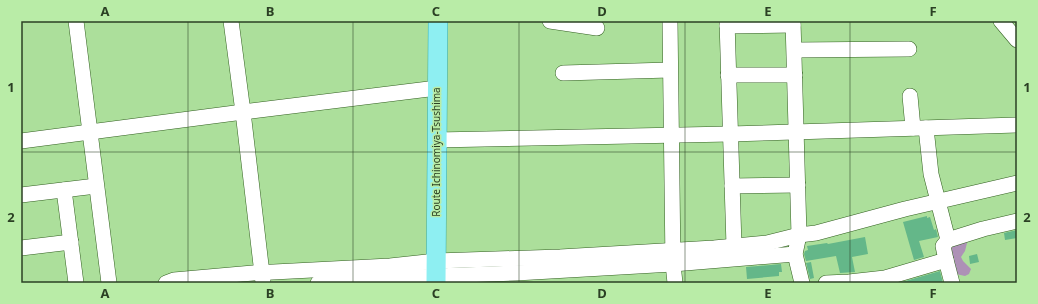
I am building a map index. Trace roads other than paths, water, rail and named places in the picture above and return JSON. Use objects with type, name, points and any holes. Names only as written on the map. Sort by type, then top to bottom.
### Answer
[{"type":"main road","name":"Route Ichinomiya-Tsushima","points":[[436,273],[438,21]]},
{"type":"street","points":[[76,21],[109,283]]},
{"type":"street","points":[[231,21],[262,278]]},
{"type":"street","points":[[550,21],[597,28]]},
{"type":"street","points":[[670,21],[673,257],[675,283]]},
{"type":"street","points":[[1001,21],[1017,40]]},
{"type":"street","points":[[734,246],[727,24],[793,23],[795,50],[799,235],[795,254],[802,283]]},
{"type":"street","points":[[795,50],[909,49]]},
{"type":"street","points":[[563,73],[670,70]]},
{"type":"street","points":[[728,75],[795,75]]},
{"type":"street","points":[[21,140],[437,88]]},
{"type":"street","points":[[910,96],[920,128],[948,240]]},
{"type":"street","points":[[436,140],[730,134],[1017,125]]},
{"type":"street","points":[[166,283],[174,280],[262,278],[390,266],[436,273],[516,278],[673,257],[734,246],[767,243],[799,235],[816,233],[938,201],[1017,183]]},
{"type":"street","points":[[732,186],[798,185]]},
{"type":"street","points":[[21,195],[96,186]]},
{"type":"street","points":[[64,190],[76,283]]},
{"type":"street","points":[[952,283],[943,246],[948,240],[983,229],[1017,221]]},
{"type":"street","points":[[21,248],[71,242]]},
{"type":"street","points":[[318,283],[436,273],[560,257],[673,257],[795,254]]},
{"type":"street","points":[[826,283],[885,278],[946,260]]}]
